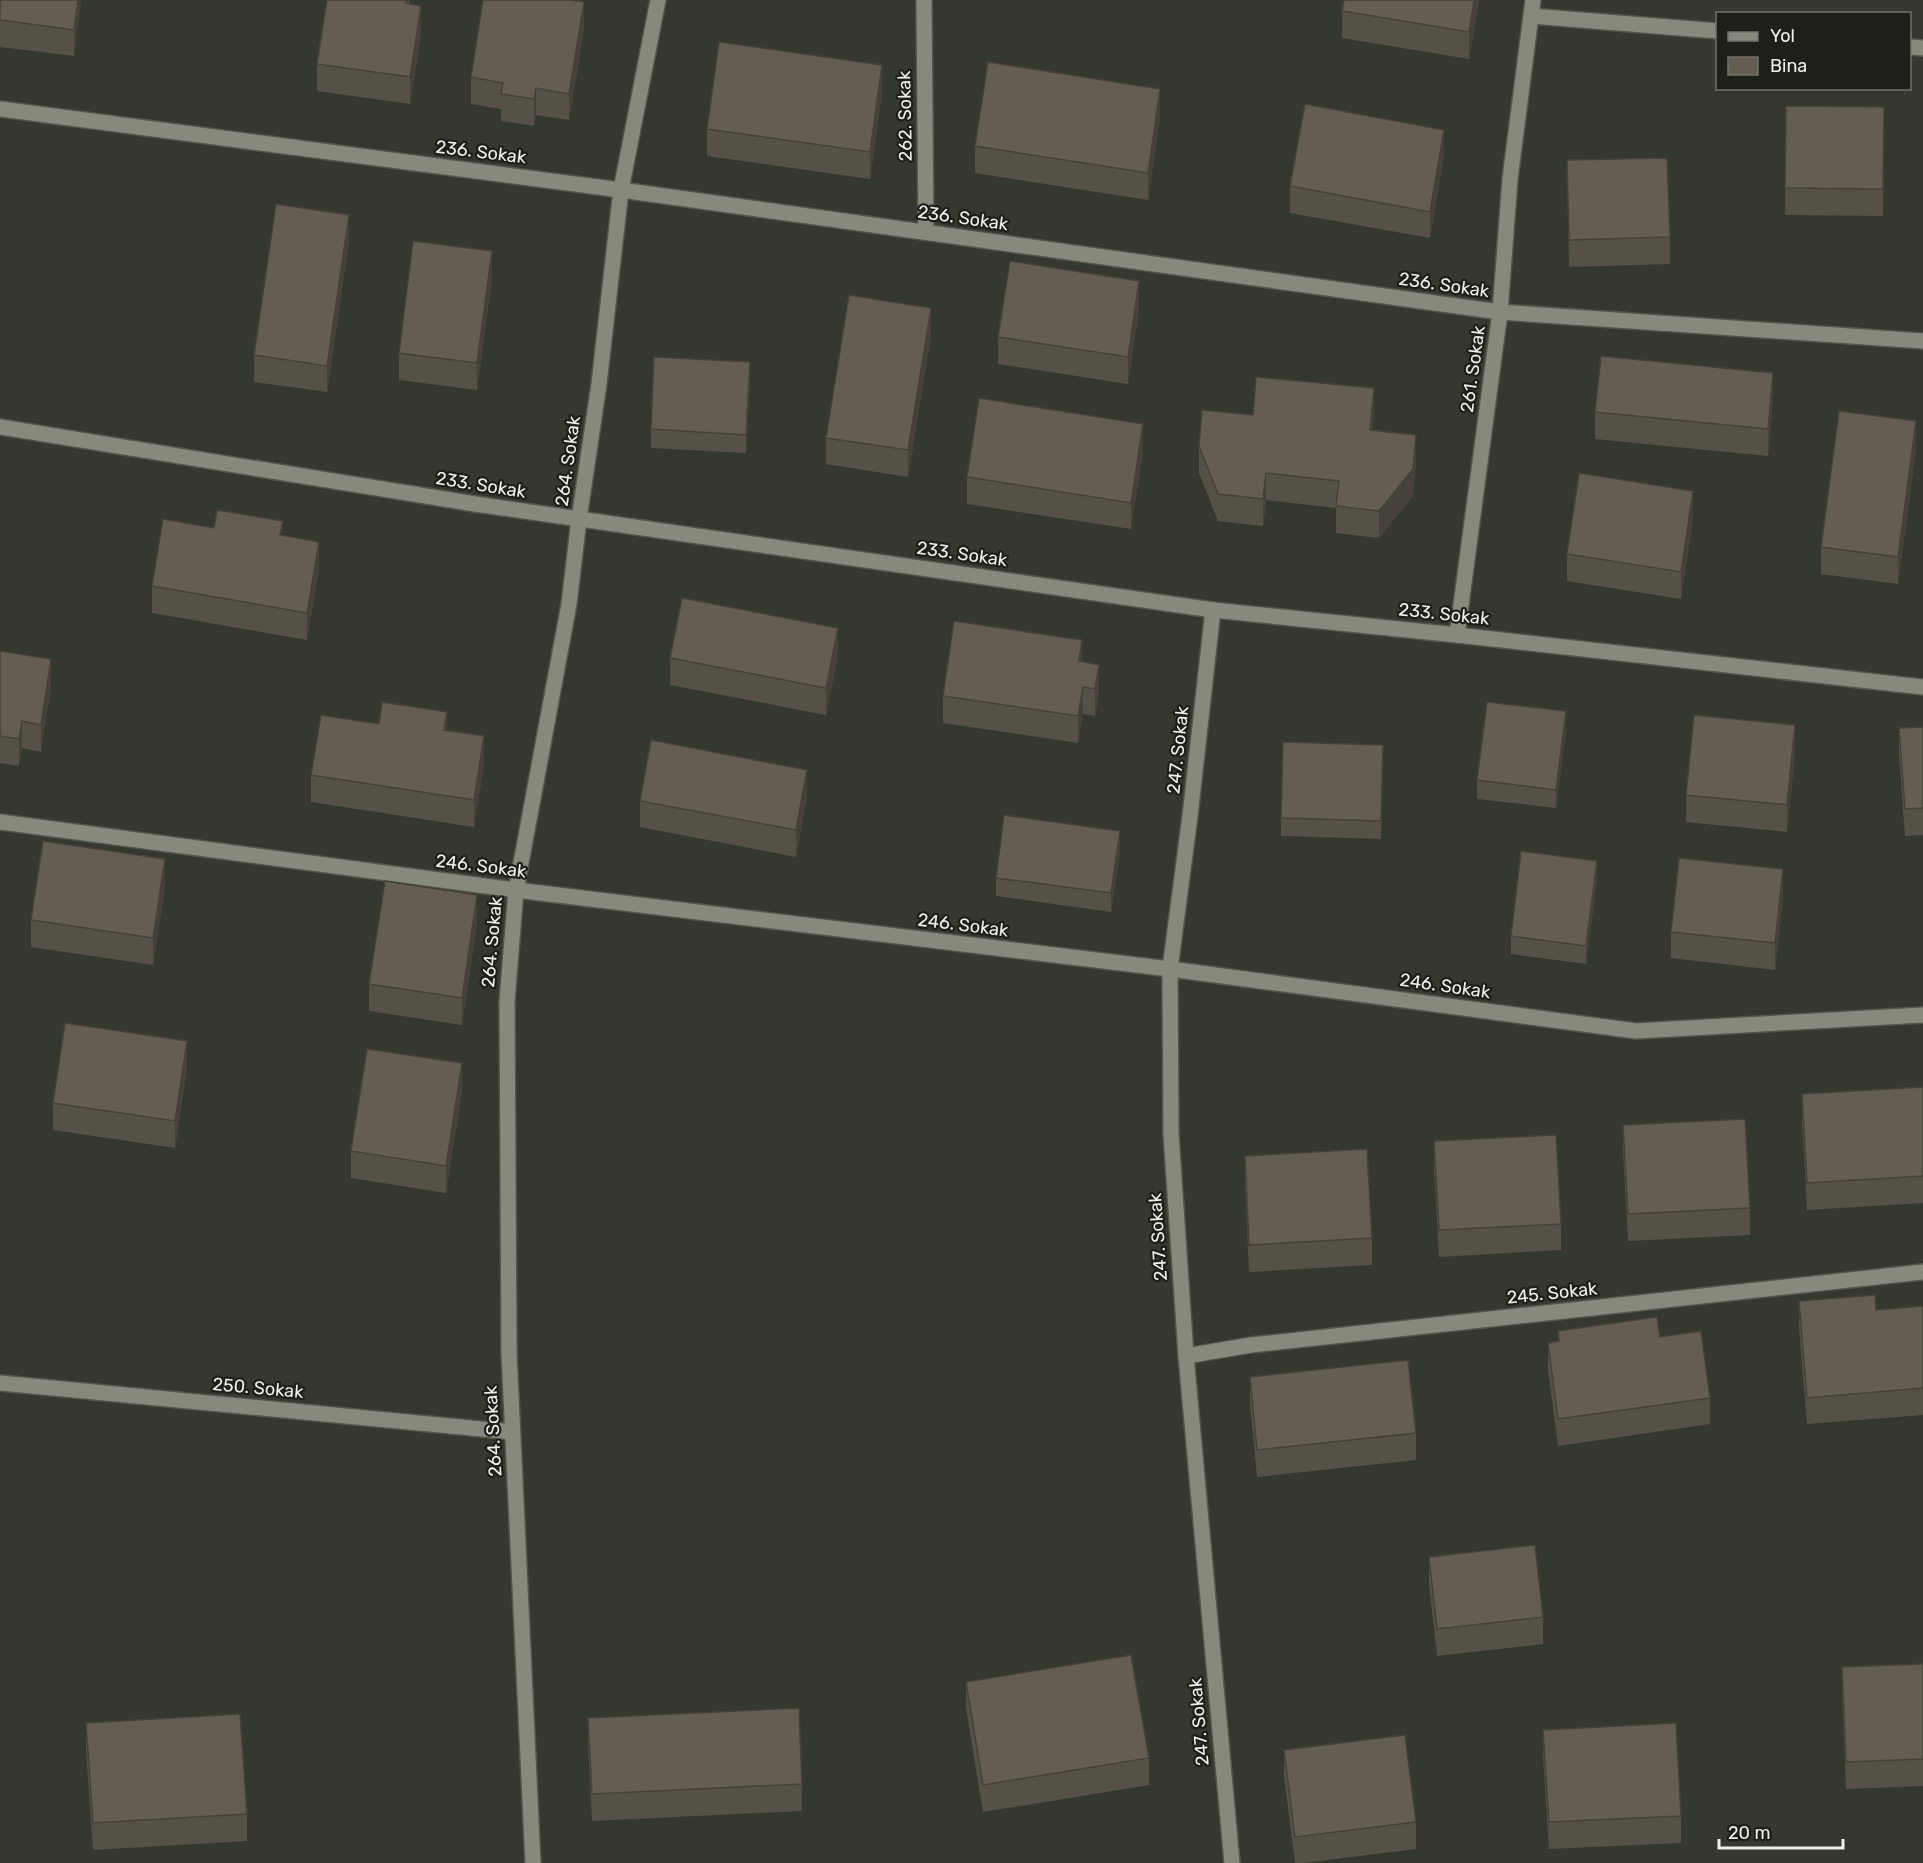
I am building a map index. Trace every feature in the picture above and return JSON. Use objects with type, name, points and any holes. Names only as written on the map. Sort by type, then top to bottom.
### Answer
[{"type":"street","name":"264. Sokak","points":[[533,1863],[509,1342],[507,1001],[516,890],[569,604],[599,384],[621,190],[658,0]]},
{"type":"street","name":"262. Sokak","points":[[924,0],[926,232]]},
{"type":"street","name":"261. Sokak","points":[[1457,635],[1500,312],[1510,179],[1533,0]]},
{"type":"street","points":[[1531,16],[1716,31]]},
{"type":"street","name":"236. Sokak","points":[[0,109],[621,190],[1500,312],[1923,341]]},
{"type":"street","name":"233. Sokak","points":[[0,427],[464,502],[1213,610],[1923,687]]},
{"type":"street","name":"247. Sokak","points":[[1213,610],[1170,969],[1171,1134],[1186,1356],[1232,1863]]},
{"type":"street","name":"246. Sokak","points":[[0,822],[516,890],[1170,969],[1636,1031],[1923,1015]]},
{"type":"street","name":"245. Sokak","points":[[1186,1356],[1251,1345],[1923,1272]]},
{"type":"street","name":"250. Sokak","points":[[0,1383],[512,1432]]},
{"type":"building","points":[[0,0],[78,0],[74,30],[0,20]]},
{"type":"building","points":[[327,0],[406,0],[406,3],[421,6],[410,77],[317,64]]},
{"type":"building","points":[[483,0],[584,2],[569,94],[536,88],[534,99],[501,94],[503,83],[471,77]]},
{"type":"building","points":[[1344,0],[1474,0],[1469,32],[1342,11]]},
{"type":"building","points":[[719,42],[882,65],[870,152],[707,129]]},
{"type":"building","points":[[988,62],[1160,89],[1148,173],[975,146]]},
{"type":"building","points":[[1305,104],[1444,130],[1430,212],[1290,186]]},
{"type":"building","points":[[1786,106],[1884,107],[1883,189],[1785,188]]},
{"type":"building","points":[[1667,158],[1670,237],[1569,240],[1567,160]]},
{"type":"building","points":[[276,204],[349,215],[327,366],[254,355]]},
{"type":"building","points":[[413,241],[492,251],[477,363],[399,353]]},
{"type":"building","points":[[1010,261],[1139,281],[1128,357],[998,337]]},
{"type":"building","points":[[849,295],[931,308],[908,450],[826,438]]},
{"type":"building","points":[[1601,356],[1773,373],[1768,429],[1595,412]]},
{"type":"building","points":[[654,357],[750,362],[746,435],[651,429]]},
{"type":"building","points":[[1256,377],[1374,388],[1370,430],[1416,435],[1413,469],[1379,511],[1336,506],[1339,481],[1266,473],[1263,499],[1218,494],[1199,446],[1202,410],[1253,415]]},
{"type":"building","points":[[979,398],[1143,424],[1131,503],[967,477]]},
{"type":"building","points":[[1839,411],[1916,421],[1898,557],[1821,547]]},
{"type":"building","points":[[1579,473],[1693,491],[1681,572],[1567,554]]},
{"type":"building","points":[[217,510],[283,521],[280,535],[319,542],[307,613],[152,586],[163,519],[214,528]]},
{"type":"building","points":[[682,598],[838,628],[826,688],[670,658]]},
{"type":"building","points":[[954,621],[1082,640],[1079,661],[1099,665],[1095,689],[1083,687],[1078,716],[943,696]]},
{"type":"building","points":[[0,651],[51,659],[41,725],[22,721],[19,739],[0,736]]},
{"type":"building","points":[[382,702],[447,712],[444,730],[484,736],[474,800],[311,775],[321,715],[379,724]]},
{"type":"building","points":[[1487,702],[1566,711],[1556,790],[1477,780]]},
{"type":"building","points":[[1694,715],[1795,725],[1787,805],[1686,795]]},
{"type":"building","points":[[1923,727],[1923,808],[1905,809],[1899,728]]},
{"type":"building","points":[[651,740],[807,770],[796,830],[640,801]]},
{"type":"building","points":[[1283,742],[1383,745],[1381,821],[1281,818]]},
{"type":"building","points":[[1004,815],[1120,831],[1111,893],[996,878]]},
{"type":"building","points":[[43,841],[165,859],[153,938],[31,920]]},
{"type":"building","points":[[1521,851],[1597,861],[1586,946],[1511,936]]},
{"type":"building","points":[[1679,858],[1783,869],[1775,943],[1671,932]]},
{"type":"building","points":[[385,881],[477,895],[462,998],[369,984]]},
{"type":"building","points":[[65,1023],[187,1041],[175,1121],[53,1103]]},
{"type":"building","points":[[367,1049],[462,1063],[446,1166],[351,1151]]},
{"type":"building","points":[[1923,1087],[1923,1176],[1807,1183],[1802,1094]]},
{"type":"building","points":[[1745,1119],[1750,1208],[1628,1214],[1623,1125]]},
{"type":"building","points":[[1556,1135],[1561,1224],[1439,1230],[1434,1141]]},
{"type":"building","points":[[1367,1149],[1372,1238],[1249,1245],[1245,1156]]},
{"type":"building","points":[[1875,1295],[1876,1310],[1923,1306],[1923,1388],[1807,1398],[1799,1301]]},
{"type":"building","points":[[1657,1317],[1660,1337],[1701,1331],[1710,1398],[1558,1419],[1548,1343],[1559,1341],[1558,1331]]},
{"type":"building","points":[[1408,1360],[1416,1433],[1257,1450],[1250,1377]]},
{"type":"building","points":[[1535,1545],[1543,1617],[1437,1629],[1429,1557]]},
{"type":"building","points":[[1131,1655],[1149,1758],[983,1785],[966,1682]]},
{"type":"building","points":[[1923,1664],[1923,1759],[1846,1762],[1842,1667]]},
{"type":"building","points":[[799,1708],[802,1784],[592,1794],[588,1718]]},
{"type":"building","points":[[240,1714],[247,1814],[93,1823],[86,1723]]},
{"type":"building","points":[[1676,1723],[1681,1816],[1549,1822],[1543,1730]]},
{"type":"building","points":[[1405,1735],[1416,1822],[1295,1837],[1284,1750]]}]
